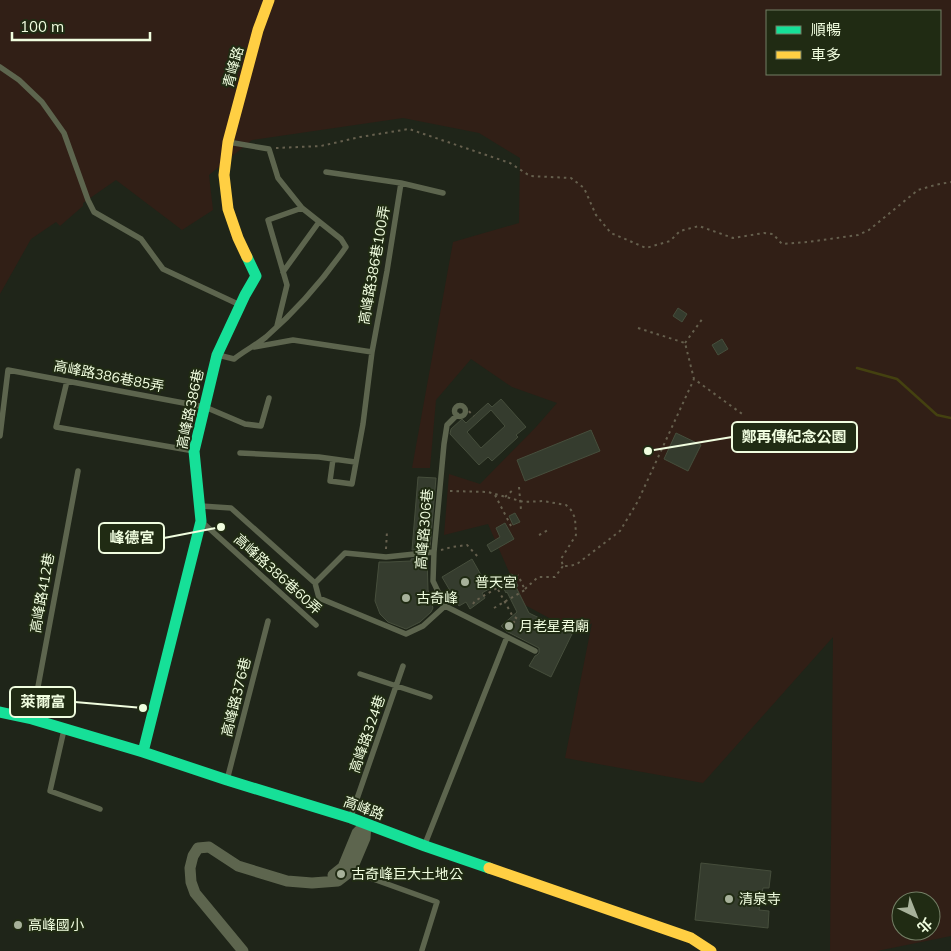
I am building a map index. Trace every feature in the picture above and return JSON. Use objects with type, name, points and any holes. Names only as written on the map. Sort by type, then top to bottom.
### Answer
[{"type":"street","name":"青峰路","points":[[228,142],[268,0]]},
{"type":"street","name":"高峰路386巷","points":[[143,752],[200,520],[194,451],[218,355],[240,305],[256,276],[238,238],[228,209],[224,175],[228,142]]},
{"type":"street","name":"高峰路","points":[[0,712],[64,728],[351,818],[424,846],[691,938],[711,951]]},
{"type":"street","points":[[243,951],[196,893],[190,882],[190,868],[193,856],[198,848],[209,848],[238,866],[287,881],[312,883],[338,880],[351,870],[364,838],[366,824]]},
{"type":"street","points":[[312,883],[334,875],[343,867],[357,833],[366,824]]},
{"type":"lane","points":[[0,67],[19,80],[42,102],[64,133],[94,212],[141,239],[163,269],[240,305]]},
{"type":"lane","points":[[218,355],[234,358],[265,338],[306,298],[346,247],[341,239],[302,208],[278,178],[269,149],[228,142]]},
{"type":"lane","points":[[326,172],[400,183],[443,193]]},
{"type":"lane","name":"高峰路386巷100弄","points":[[334,459],[330,482],[352,484],[400,183]]},
{"type":"lane","points":[[277,326],[287,285],[268,220],[302,208]]},
{"type":"lane","points":[[283,272],[319,222]]},
{"type":"lane","points":[[249,348],[293,340],[372,352]]},
{"type":"lane","name":"高峰路386巷85弄","points":[[0,436],[8,370],[205,407],[245,424],[261,426],[269,398]]},
{"type":"lane","points":[[67,381],[56,427],[194,451]]},
{"type":"lane","name":"高峰路306巷","points":[[445,606],[433,581],[444,444],[447,425],[457,415],[455,410],[457,407],[464,407]]},
{"type":"lane","points":[[240,453],[319,457],[355,462]]},
{"type":"lane","name":"高峰路412巷","points":[[32,719],[78,471]]},
{"type":"lane","points":[[199,506],[231,508],[315,583],[319,598],[406,634],[423,626],[445,606],[534,651]]},
{"type":"lane","name":"高峰路386巷60弄","points":[[200,520],[316,625]]},
{"type":"lane","points":[[315,583],[345,553],[386,557],[434,552]]},
{"type":"lane","name":"高峰路376巷","points":[[228,780],[268,621]]},
{"type":"lane","points":[[424,846],[507,637]]},
{"type":"lane","name":"高峰路324巷","points":[[351,818],[403,666]]},
{"type":"lane","name":"高峰路324巷","points":[[360,674],[430,697]]},
{"type":"lane","points":[[64,728],[50,791],[100,808]]},
{"type":"lane","points":[[351,870],[437,902],[422,950]]},
{"type":"path","points":[[269,149],[321,146],[409,129],[510,162],[530,176],[571,178],[584,188],[596,215],[611,233],[646,248],[670,241],[680,231],[700,226],[733,238],[764,233],[773,234],[782,244],[858,235],[869,230],[918,190],[951,182]]},
{"type":"path","points":[[562,566],[577,564],[620,531],[638,501],[694,379],[685,343],[703,318]]},
{"type":"path","points":[[638,328],[685,343]]},
{"type":"path","points":[[694,379],[745,416]]},
{"type":"path","points":[[464,407],[474,416]]},
{"type":"path","points":[[520,487],[521,510]]},
{"type":"path","points":[[506,497],[514,489]]},
{"type":"path","points":[[450,491],[488,492],[521,501],[543,501],[566,505],[576,518],[576,535],[562,559],[562,566],[555,577],[538,578],[525,590],[494,608]]},
{"type":"path","points":[[494,494],[511,526]]},
{"type":"path","points":[[539,535],[550,529]]},
{"type":"path","points":[[386,557],[387,532]]},
{"type":"path","points":[[434,552],[467,545],[479,558]]},
{"type":"path","points":[[518,575],[525,590]]},
{"type":"path","points":[[495,584],[512,615],[523,623]]},
{"type":"path","points":[[473,604],[496,588]]},
{"type":"path","points":[[475,601],[480,601]]},
{"type":"path","points":[[513,623],[517,619]]},
{"type":"shaded area","points":[[0,0],[951,0],[951,936],[941,938],[941,891],[891,891],[891,941],[926,941],[877,951],[830,951],[833,637],[703,783],[565,758],[592,623],[579,634],[523,604],[488,524],[444,535],[449,474],[480,484],[557,403],[512,387],[471,359],[436,400],[430,468],[412,468],[453,242],[519,223],[520,158],[479,133],[403,118],[252,140],[209,175],[213,210],[182,230],[116,180],[83,203],[83,206],[60,226],[56,222],[31,239],[0,294]]},
{"type":"building","points":[[678,308],[687,314],[682,322],[673,316]]},
{"type":"building","points":[[722,339],[728,349],[718,355],[712,345]]},
{"type":"building","points":[[501,399],[526,427],[492,461],[488,457],[479,465],[450,434],[451,429],[462,419],[466,423],[488,403],[492,407]],"holes":[[[491,410],[505,426],[481,448],[467,432]]]},
{"type":"building","points":[[591,430],[600,451],[525,481],[517,460]]},
{"type":"building","points":[[676,433],[701,445],[688,471],[664,459]]},
{"type":"building","points":[[418,477],[436,478],[430,548],[412,550]]},
{"type":"building","points":[[515,513],[520,522],[513,525],[509,516]]},
{"type":"building","points":[[505,523],[514,539],[491,552],[487,545],[500,537],[496,528]]},
{"type":"building","points":[[427,557],[428,590],[433,608],[431,612],[420,622],[406,629],[388,622],[380,614],[375,601],[379,562],[411,561],[411,559]]},
{"type":"building","name":"普天宮","points":[[472,559],[489,589],[482,593],[485,598],[470,609],[466,602],[459,606],[442,577]]},
{"type":"building","points":[[512,574],[518,586],[516,587],[529,613],[572,634],[551,677],[529,666],[539,653],[539,648],[506,631],[501,626],[517,612],[500,581]]},
{"type":"building","name":"清泉寺","points":[[701,863],[771,871],[769,888],[763,888],[759,910],[769,911],[768,928],[695,920]]},
{"type":"waterway","points":[[857,368],[897,379],[937,415],[951,418]]},
{"type":"traffic: fast","points":[[143,752],[201,521],[194,451],[217,355],[256,276],[247,257]]},
{"type":"traffic: fast","points":[[0,712],[32,719],[143,752],[351,818],[489,868]]},
{"type":"traffic: slow","points":[[247,257],[228,209],[224,175],[228,142],[258,30],[269,0]]},
{"type":"traffic: slow","points":[[489,868],[691,938],[711,951]]},
{"type":"place","name":"鄭再傳紀念公園","points":[[648,451]]},
{"type":"place","name":"峰德宮","points":[[221,527]]},
{"type":"place","name":"普天宮","points":[[465,582]]},
{"type":"place","name":"古奇峰","points":[[406,598]]},
{"type":"place","name":"月老星君廟","points":[[509,626]]},
{"type":"place","name":"萊爾富","points":[[143,708]]},
{"type":"place","name":"古奇峰巨大土地公","points":[[341,874]]},
{"type":"place","name":"清泉寺","points":[[729,899]]},
{"type":"place","name":"高峰國小","points":[[18,925]]}]
